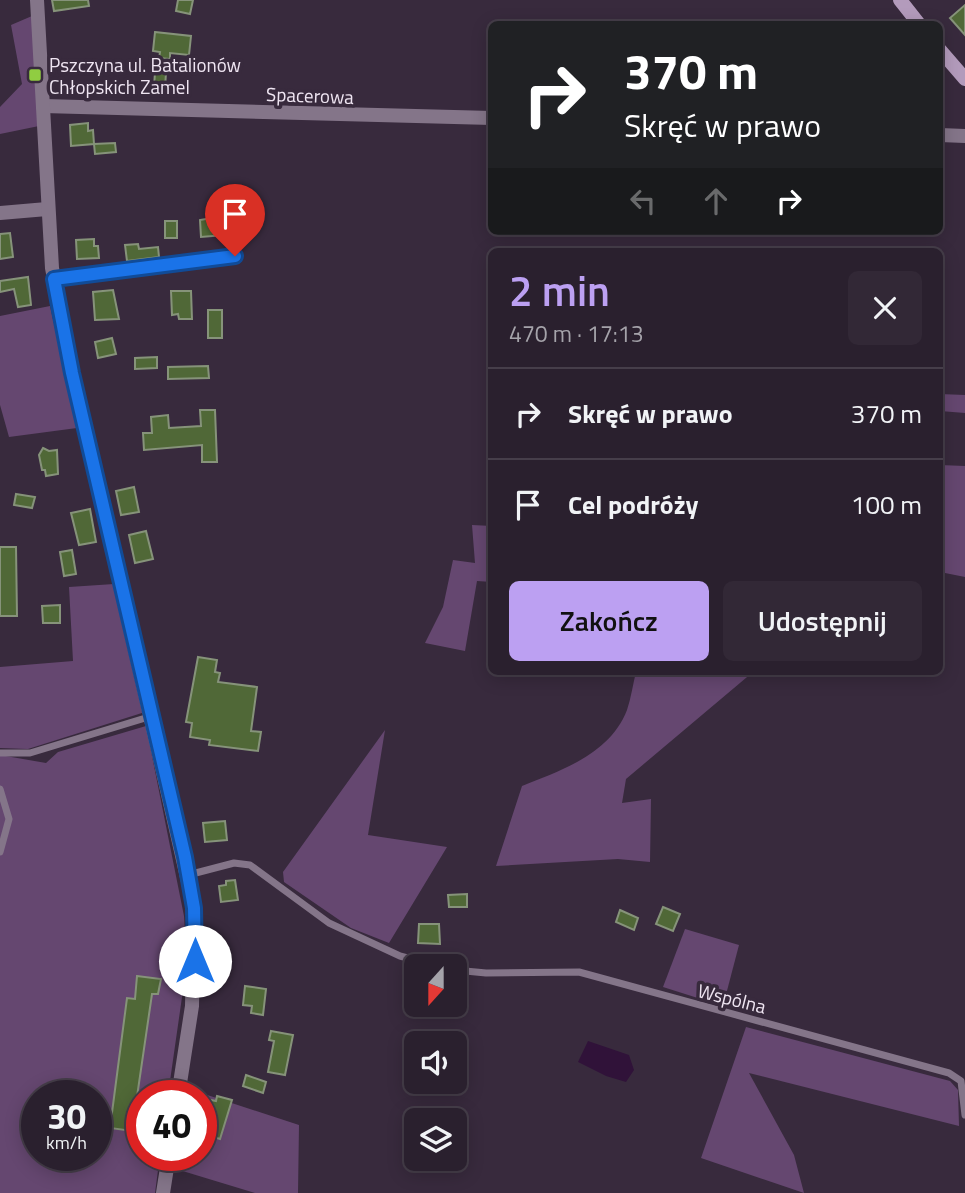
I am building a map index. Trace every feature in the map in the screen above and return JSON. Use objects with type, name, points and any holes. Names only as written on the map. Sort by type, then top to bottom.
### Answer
[{"type":"main road","points":[[900,0],[917,21]]},
{"type":"main road","points":[[943,53],[965,79]]},
{"type":"street","points":[[37,0],[47,209],[54,279],[194,908],[195,961],[180,1080]]},
{"type":"street","name":"Spacerowa","points":[[43,106],[488,118]]},
{"type":"street","points":[[943,135],[965,136]]},
{"type":"street","points":[[0,213],[47,209]]},
{"type":"street","points":[[163,1193],[166,1171]]},
{"type":"lane","points":[[54,279],[235,256]]},
{"type":"lane","points":[[0,753],[30,753],[152,716]]},
{"type":"lane","points":[[0,789],[9,819],[0,852]]},
{"type":"lane","points":[[188,874],[234,863],[250,865],[330,923],[404,957]]},
{"type":"lane","name":"Wspólna","points":[[467,971],[579,972],[950,1073],[961,1081],[965,1115]]},
{"type":"shaded area","points":[[32,16],[39,126],[0,134],[0,107],[22,84],[11,25]]},
{"type":"shaded area","points":[[50,306],[77,428],[9,437],[0,405],[0,316]]},
{"type":"shaded area","points":[[943,394],[965,395],[965,413],[943,411]]},
{"type":"shaded area","points":[[943,465],[965,466],[965,577],[943,573]]},
{"type":"shaded area","points":[[472,525],[488,526],[488,582],[477,581],[465,651],[425,643],[443,607],[453,560],[475,563]]},
{"type":"shaded area","points":[[114,584],[145,712],[28,749],[0,748],[0,667],[73,661],[69,587]]},
{"type":"shaded area","points":[[635,675],[749,675],[626,779],[622,803],[651,799],[650,862],[618,859],[496,866],[522,786],[568,767],[597,749],[619,725],[627,710]]},
{"type":"shaded area","points":[[146,726],[184,916],[187,962],[170,1080],[126,1080],[126,1171],[158,1171],[155,1193],[0,1193],[0,755],[46,763],[58,752]]},
{"type":"shaded area","points":[[385,730],[368,835],[447,847],[389,943],[351,928],[284,882],[283,872]]},
{"type":"shaded area","points":[[685,929],[739,945],[723,1006],[663,987]]},
{"type":"shaded area","points":[[746,1027],[950,1081],[958,1090],[959,1126],[749,1073],[794,1155],[804,1193],[701,1158]]},
{"type":"shaded area","points":[[588,1041],[629,1055],[634,1070],[626,1082],[606,1076],[578,1062]]},
{"type":"shaded area","points":[[217,1098],[299,1125],[298,1193],[255,1193],[183,1171],[217,1171]]},
{"type":"building","points":[[52,0],[88,0],[89,6],[54,11]]},
{"type":"building","points":[[178,0],[193,0],[190,14],[176,11]]},
{"type":"building","points":[[965,5],[965,35],[950,18]]},
{"type":"building","points":[[155,32],[191,36],[189,55],[170,53],[170,59],[159,58],[160,52],[153,51]]},
{"type":"building","points":[[155,72],[166,73],[165,88],[154,87]]},
{"type":"building","points":[[88,123],[88,131],[93,130],[94,144],[71,146],[70,125]]},
{"type":"building","points":[[115,143],[116,152],[95,154],[94,144]]},
{"type":"building","points":[[223,216],[224,235],[201,237],[200,220]]},
{"type":"building","points":[[165,221],[177,221],[177,238],[165,238]]},
{"type":"building","points":[[10,233],[13,257],[0,259],[0,234]]},
{"type":"building","points":[[94,239],[99,258],[77,259],[76,240]]},
{"type":"building","points":[[138,244],[139,249],[158,247],[159,257],[127,261],[125,245]]},
{"type":"building","points":[[28,277],[31,305],[18,307],[14,289],[0,292],[0,281]]},
{"type":"building","points":[[113,290],[119,319],[95,320],[93,292]]},
{"type":"building","points":[[171,291],[191,291],[192,319],[179,319],[178,314],[172,315]]},
{"type":"building","points":[[208,310],[222,310],[222,338],[208,338]]},
{"type":"building","points":[[112,338],[116,354],[98,358],[95,342]]},
{"type":"building","points":[[157,357],[157,368],[135,369],[135,358]]},
{"type":"building","points":[[208,366],[209,378],[168,379],[168,367]]},
{"type":"building","points":[[200,410],[215,410],[217,462],[202,462],[202,445],[144,450],[143,433],[152,433],[151,417],[168,415],[169,428],[201,426]]},
{"type":"building","points":[[43,448],[49,451],[57,450],[58,474],[46,476],[45,470],[42,470],[39,455]]},
{"type":"building","points":[[134,487],[139,512],[121,515],[116,491]]},
{"type":"building","points":[[16,494],[35,497],[32,508],[14,505]]},
{"type":"building","points":[[90,509],[96,542],[79,545],[71,513]]},
{"type":"building","points":[[146,531],[153,559],[135,563],[129,535]]},
{"type":"building","points":[[0,547],[16,547],[17,616],[0,616]]},
{"type":"building","points":[[72,550],[76,574],[64,576],[60,552]]},
{"type":"building","points":[[60,605],[60,623],[43,623],[42,606]]},
{"type":"building","points":[[198,657],[217,660],[215,672],[220,673],[218,682],[257,687],[251,731],[261,732],[258,751],[209,745],[210,740],[190,737],[192,723],[186,722]]},
{"type":"building","points":[[225,821],[227,840],[205,842],[203,823]]},
{"type":"building","points":[[235,880],[238,900],[221,902],[219,886],[226,885],[226,881]]},
{"type":"building","points":[[467,894],[467,907],[449,907],[448,895]]},
{"type":"building","points":[[663,907],[680,914],[673,931],[656,924]]},
{"type":"building","points":[[620,910],[638,918],[634,930],[616,922]]},
{"type":"building","points":[[419,924],[439,924],[440,944],[418,943]]},
{"type":"building","points":[[137,976],[161,979],[158,994],[152,994],[139,1080],[126,1080],[126,1130],[112,1128],[112,1113],[127,998],[135,999]]},
{"type":"building","points":[[245,986],[266,989],[263,1015],[251,1013],[252,1006],[243,1005]]},
{"type":"building","points":[[271,1031],[293,1035],[285,1075],[268,1072],[274,1041],[269,1040]]},
{"type":"building","points":[[246,1075],[266,1082],[263,1093],[243,1086]]},
{"type":"building","points":[[217,1096],[232,1100],[220,1139],[217,1138]]},
{"type":"place","name":"Pszczyna ul. Batalionów Chłopskich Zamel","points":[[35,75]]},
{"type":"route","points":[[195,961],[194,908],[185,857],[72,373],[54,279],[235,256]]}]
